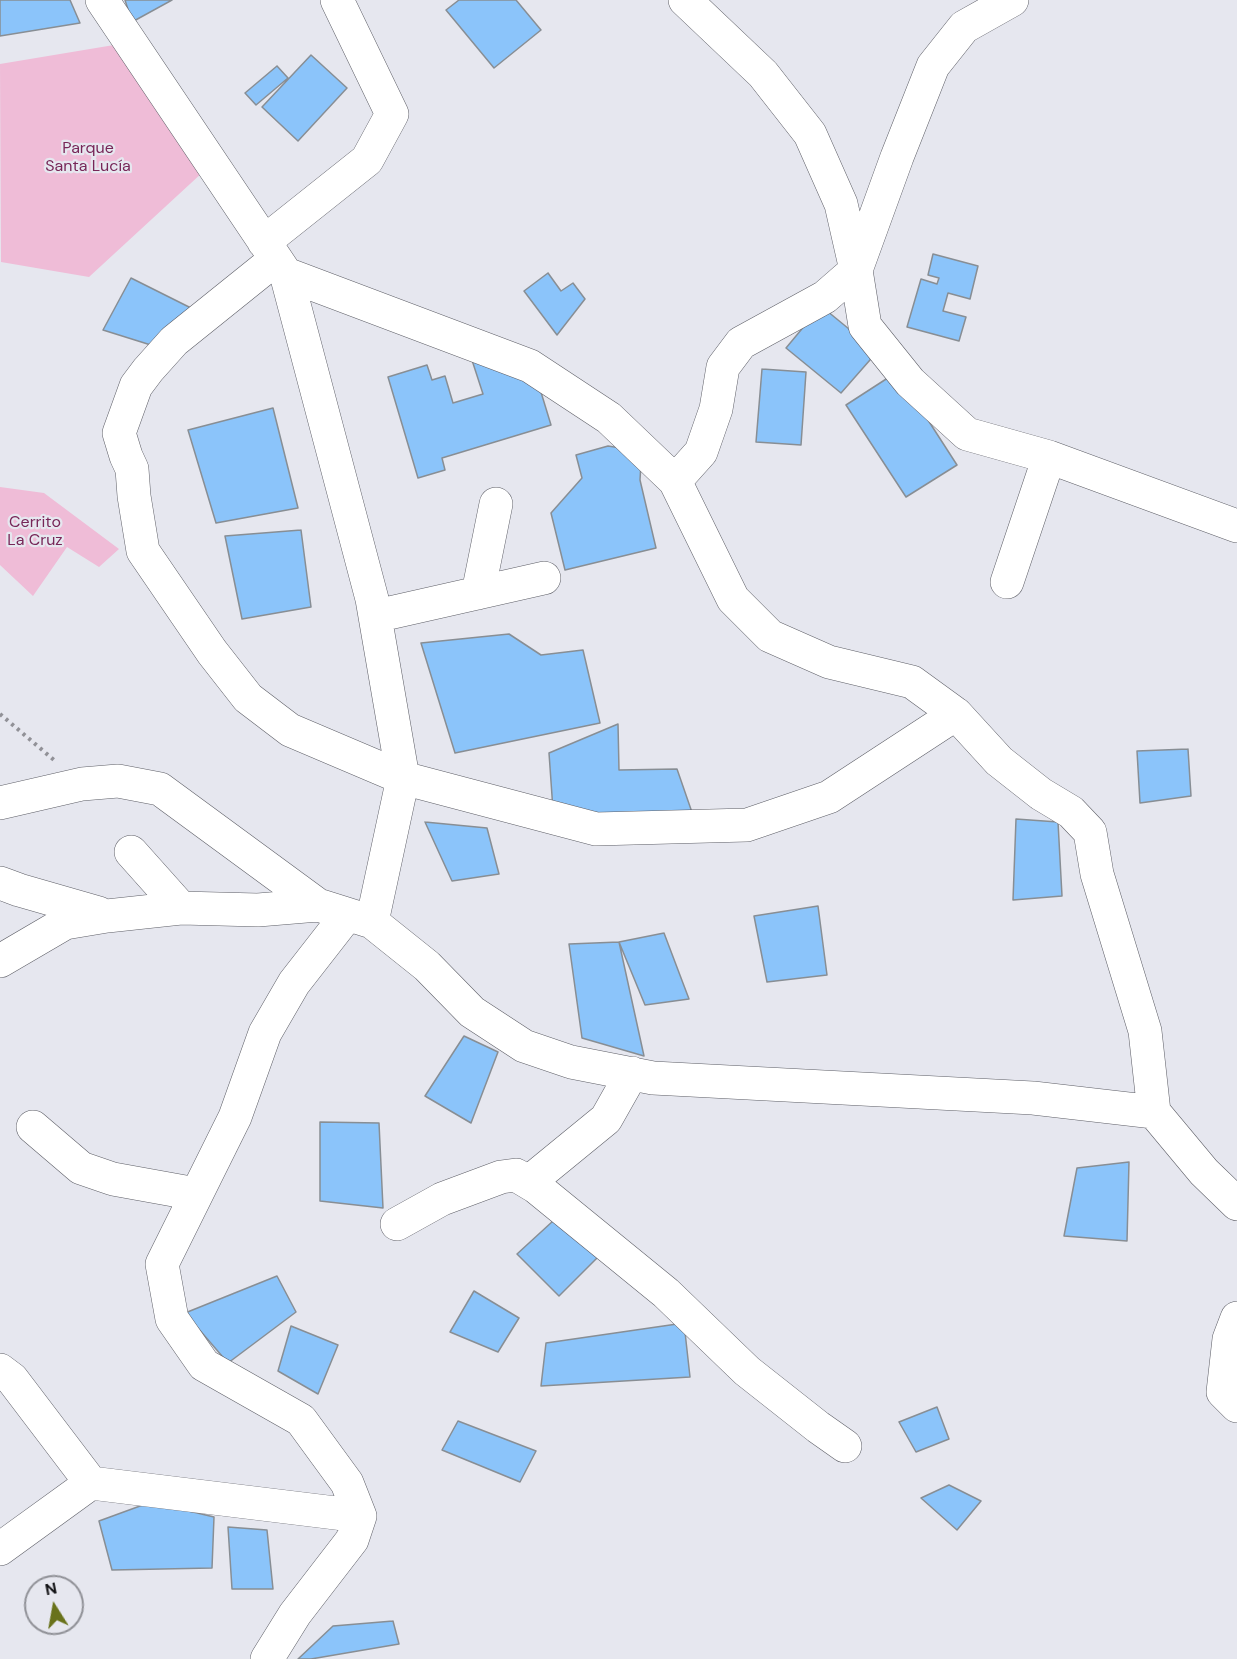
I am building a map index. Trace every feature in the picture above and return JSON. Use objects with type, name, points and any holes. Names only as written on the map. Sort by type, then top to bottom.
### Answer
[{"type":"street","points":[[102,0],[276,258],[376,616],[404,778],[346,914],[294,983],[264,1033],[235,1117],[162,1264],[172,1319],[204,1365],[301,1420],[347,1484],[360,1516],[352,1540],[295,1614],[267,1659]]},
{"type":"street","points":[[337,0],[392,114],[367,160],[276,258],[174,341],[136,386],[119,432],[132,469],[143,551],[248,698],[290,730],[404,778],[596,829],[747,825],[829,797],[956,714]]},
{"type":"street","points":[[685,0],[763,74],[810,134],[841,204],[856,270],[864,326],[910,382],[967,434],[1049,457],[1237,526]]},
{"type":"street","points":[[675,481],[701,452],[716,409],[723,367],[741,343],[825,297],[856,270],[933,66],[964,27],[1012,0]]},
{"type":"street","points":[[276,258],[530,366],[609,418],[675,481],[733,599],[770,636],[829,662],[912,682],[956,714],[999,761],[1041,794],[1071,812],[1090,832],[1097,874],[1145,1031],[1154,1112],[1204,1172],[1237,1204]]},
{"type":"street","points":[[1006,582],[1049,457]]},
{"type":"street","points":[[478,593],[496,504]]},
{"type":"street","points":[[376,616],[544,578]]},
{"type":"street","points":[[0,803],[82,784],[118,781],[160,789],[427,966],[472,1012],[524,1046],[571,1062],[653,1078],[1034,1098],[1154,1112]]},
{"type":"street","points":[[131,852],[181,908]]},
{"type":"street","points":[[0,883],[107,916]]},
{"type":"street","points":[[0,961],[65,923],[107,916],[181,908],[346,914]]},
{"type":"street","points":[[529,1182],[606,1119],[632,1073]]},
{"type":"street","points":[[33,1127],[81,1168],[113,1179],[196,1194]]},
{"type":"street","points":[[397,1224],[442,1199],[501,1177],[516,1175],[529,1182],[666,1293],[747,1371],[845,1446]]},
{"type":"street","points":[[1237,1318],[1229,1339],[1223,1392],[1237,1406]]},
{"type":"street","points":[[0,1370],[12,1379],[91,1484]]},
{"type":"street","points":[[0,1549],[91,1484],[360,1516]]},
{"type":"path","points":[[0,714],[82,784]]},
{"type":"green space","name":"Parque Santa Lucía","points":[[120,44],[203,172],[89,277],[1,262],[0,64]]},
{"type":"green space","name":"Cerrito La Cruz","points":[[0,487],[44,493],[119,549],[99,567],[67,547],[33,596],[0,565]]},
{"type":"building","points":[[0,0],[70,0],[80,23],[0,36]]},
{"type":"building","points":[[125,0],[172,0],[132,22]]},
{"type":"building","points":[[459,0],[516,0],[541,30],[494,68],[446,10]]},
{"type":"building","points":[[311,55],[347,88],[298,141],[262,107]]},
{"type":"building","points":[[277,66],[288,78],[256,105],[245,93]]},
{"type":"building","points":[[933,254],[978,266],[970,299],[948,293],[943,311],[966,317],[959,341],[907,327],[921,279],[937,284],[939,278],[928,275]]},
{"type":"building","points":[[548,273],[561,291],[573,283],[585,299],[557,335],[524,291]]},
{"type":"building","points":[[131,278],[193,309],[154,346],[103,330]]},
{"type":"building","points":[[821,306],[877,352],[841,393],[786,348]]},
{"type":"building","points":[[470,354],[537,379],[551,425],[442,458],[445,470],[418,478],[388,377],[427,365],[432,380],[445,376],[453,403],[483,394]]},
{"type":"building","points":[[762,369],[806,372],[801,445],[756,442]]},
{"type":"building","points":[[897,372],[957,465],[906,497],[846,405]]},
{"type":"building","points":[[273,408],[298,508],[216,523],[188,430]]},
{"type":"building","points":[[608,446],[627,449],[641,463],[640,480],[656,548],[565,570],[551,513],[582,478],[576,455]]},
{"type":"building","points":[[301,530],[311,607],[242,619],[225,536]]},
{"type":"building","points":[[509,634],[541,655],[583,650],[600,723],[455,753],[421,643]]},
{"type":"building","points":[[618,724],[619,770],[677,769],[695,821],[553,810],[549,753]]},
{"type":"building","points":[[1188,749],[1191,796],[1140,803],[1137,751]]},
{"type":"building","points":[[1016,819],[1058,822],[1062,896],[1013,900]]},
{"type":"building","points":[[425,822],[487,828],[499,874],[452,881]]},
{"type":"building","points":[[818,906],[827,975],[767,982],[754,916]]},
{"type":"building","points":[[664,933],[689,999],[645,1005],[619,942]]},
{"type":"building","points":[[619,942],[644,1056],[582,1038],[569,944]]},
{"type":"building","points":[[464,1036],[498,1052],[471,1123],[425,1096]]},
{"type":"building","points":[[320,1122],[379,1123],[383,1208],[320,1201]]},
{"type":"building","points":[[1129,1162],[1127,1241],[1064,1236],[1077,1168]]},
{"type":"building","points":[[553,1221],[599,1256],[559,1296],[517,1254]]},
{"type":"building","points":[[277,1276],[296,1312],[228,1363],[185,1313]]},
{"type":"building","points":[[474,1291],[519,1318],[498,1352],[450,1332]]},
{"type":"building","points":[[684,1323],[690,1377],[541,1386],[546,1343]]},
{"type":"building","points":[[291,1326],[338,1345],[318,1394],[278,1371]]},
{"type":"building","points":[[937,1407],[949,1439],[916,1452],[899,1422]]},
{"type":"building","points":[[458,1421],[536,1451],[520,1482],[442,1450]]},
{"type":"building","points":[[949,1485],[981,1501],[957,1530],[921,1498]]},
{"type":"building","points":[[151,1502],[214,1517],[212,1568],[112,1570],[99,1521]]},
{"type":"building","points":[[228,1527],[267,1530],[273,1589],[232,1589]]},
{"type":"building","points":[[393,1621],[399,1644],[311,1659],[298,1659],[333,1626]]}]
